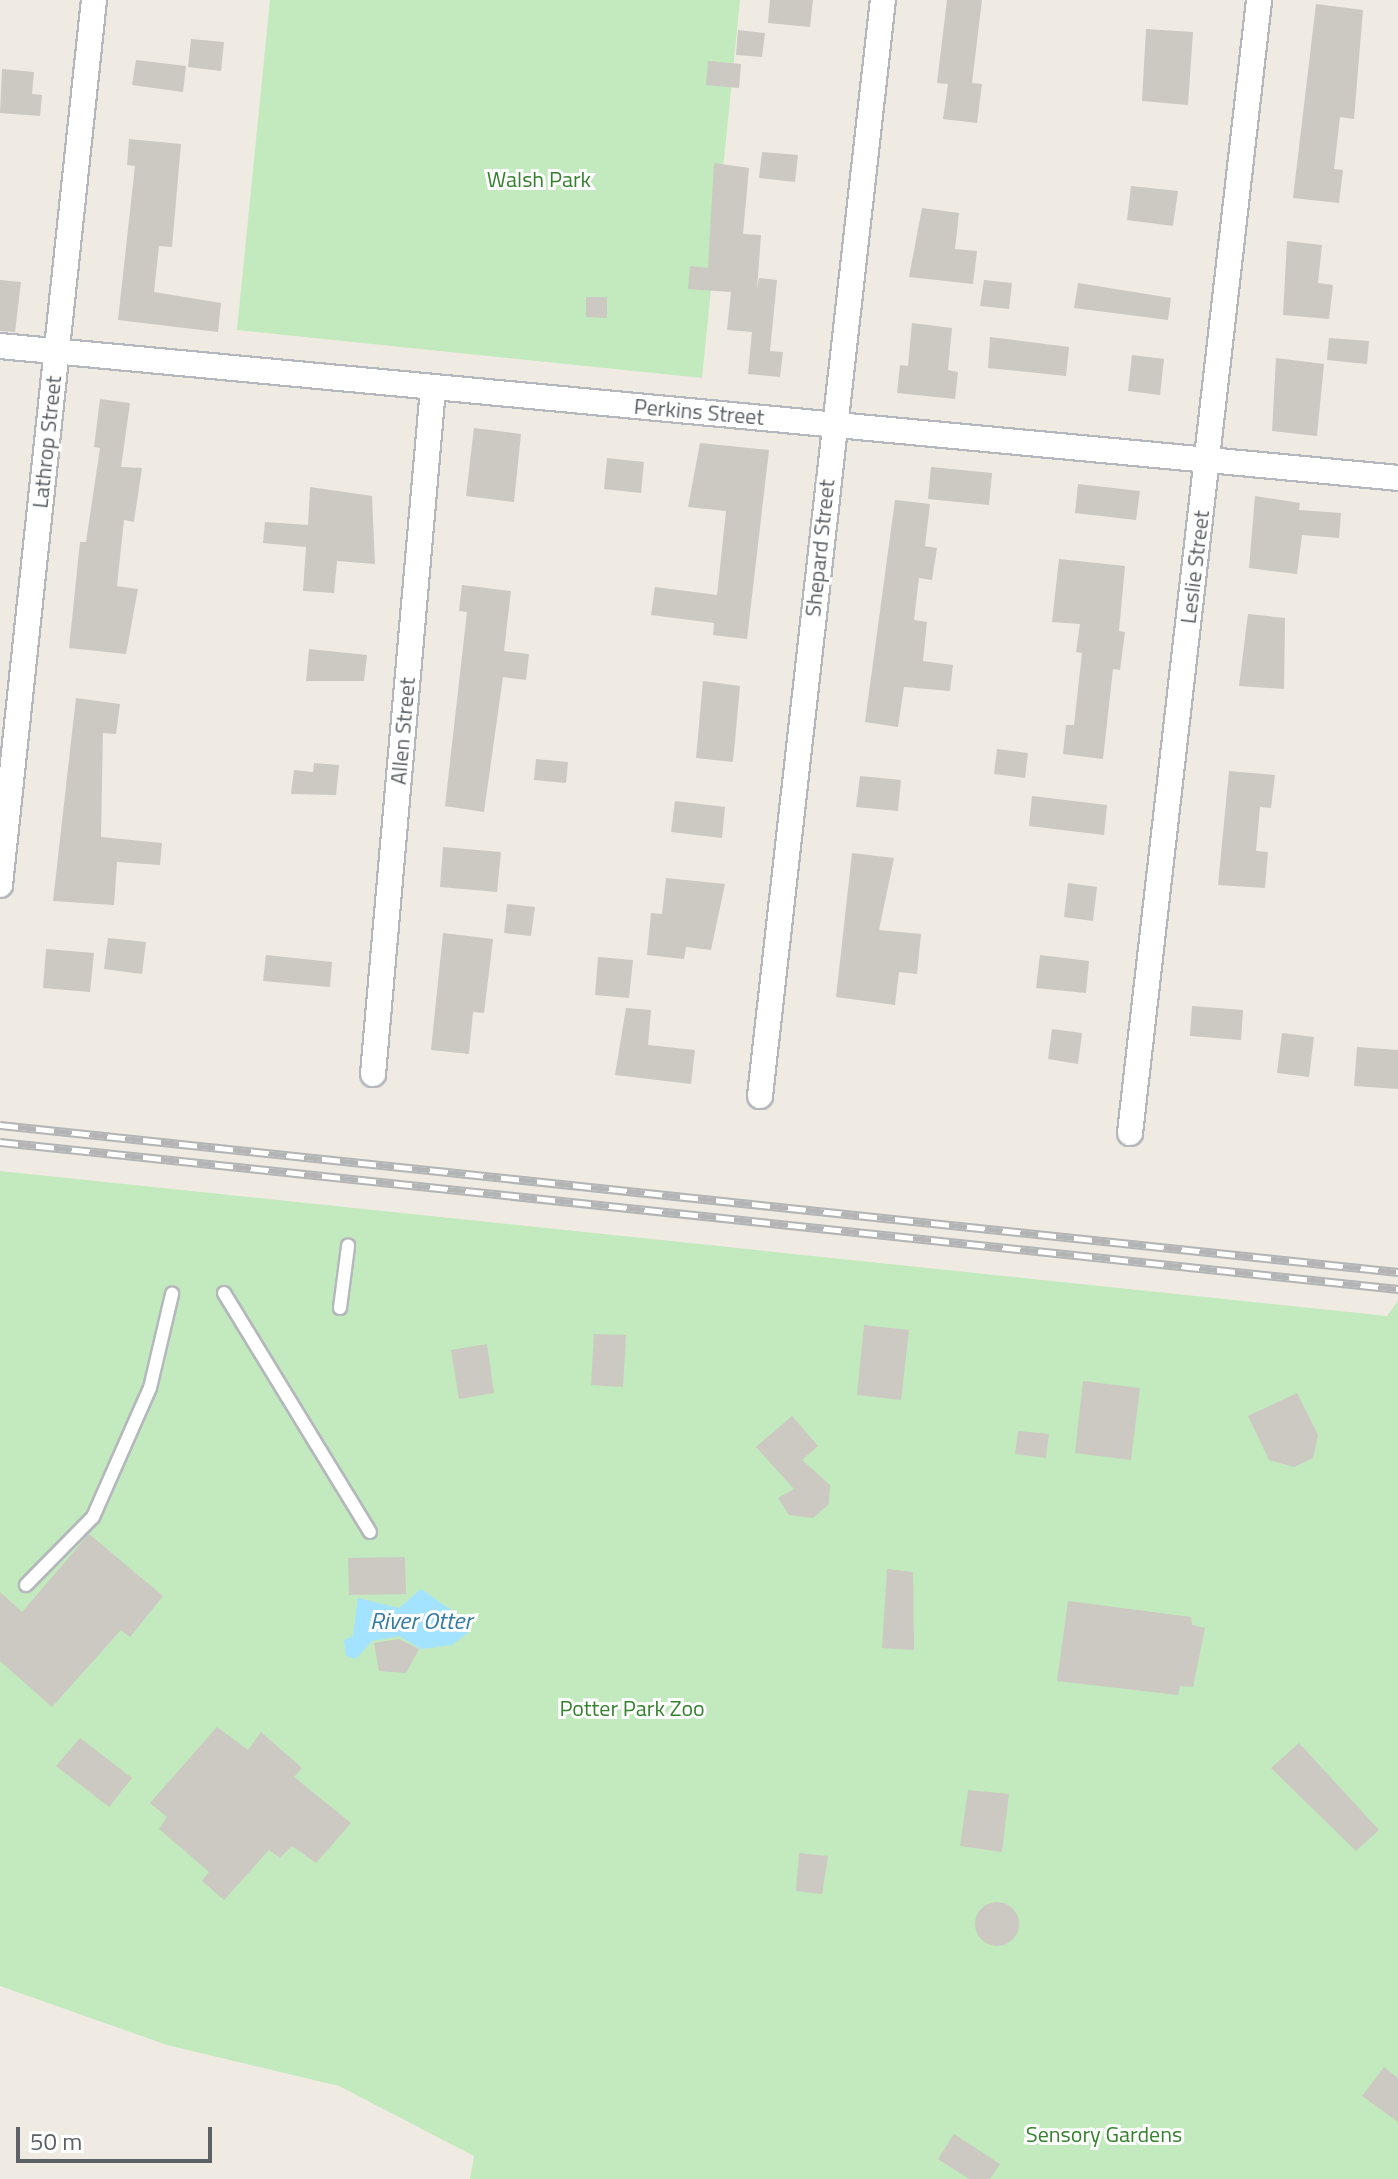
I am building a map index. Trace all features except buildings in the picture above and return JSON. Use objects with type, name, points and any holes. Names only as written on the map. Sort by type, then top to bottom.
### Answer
[{"type":"street","name":"Lathrop Street","points":[[0,885],[94,0]]},
{"type":"street","name":"Shepard Street","points":[[760,1096],[883,0]]},
{"type":"street","name":"Leslie Street","points":[[1130,1133],[1259,0]]},
{"type":"street","name":"Perkins Street","points":[[0,346],[1398,478]]},
{"type":"street","name":"Allen Street","points":[[373,1074],[433,388]]},
{"type":"lane","points":[[340,1308],[348,1246]]},
{"type":"lane","points":[[224,1293],[370,1532]]},
{"type":"lane","points":[[26,1585],[93,1517],[150,1388],[172,1294]]},
{"type":"green space","name":"Walsh Park","points":[[270,0],[740,0],[702,378],[237,330]]},
{"type":"green space","name":"Potter Park Zoo","points":[[0,1171],[1387,1316],[1398,1301],[1398,2179],[470,2179],[474,2156],[339,2086],[167,2045],[0,1986]]},
{"type":"water","name":"River Otter","points":[[421,1589],[467,1621],[469,1632],[452,1645],[421,1649],[399,1636],[372,1641],[356,1659],[346,1656],[344,1640],[353,1636],[358,1598],[399,1608]]},
{"type":"railway","points":[[0,1125],[1398,1272]]},
{"type":"railway","points":[[0,1142],[1398,1289]]},
{"type":"park label","name":"Sensory Gardens","points":[[1104,2135]]}]
